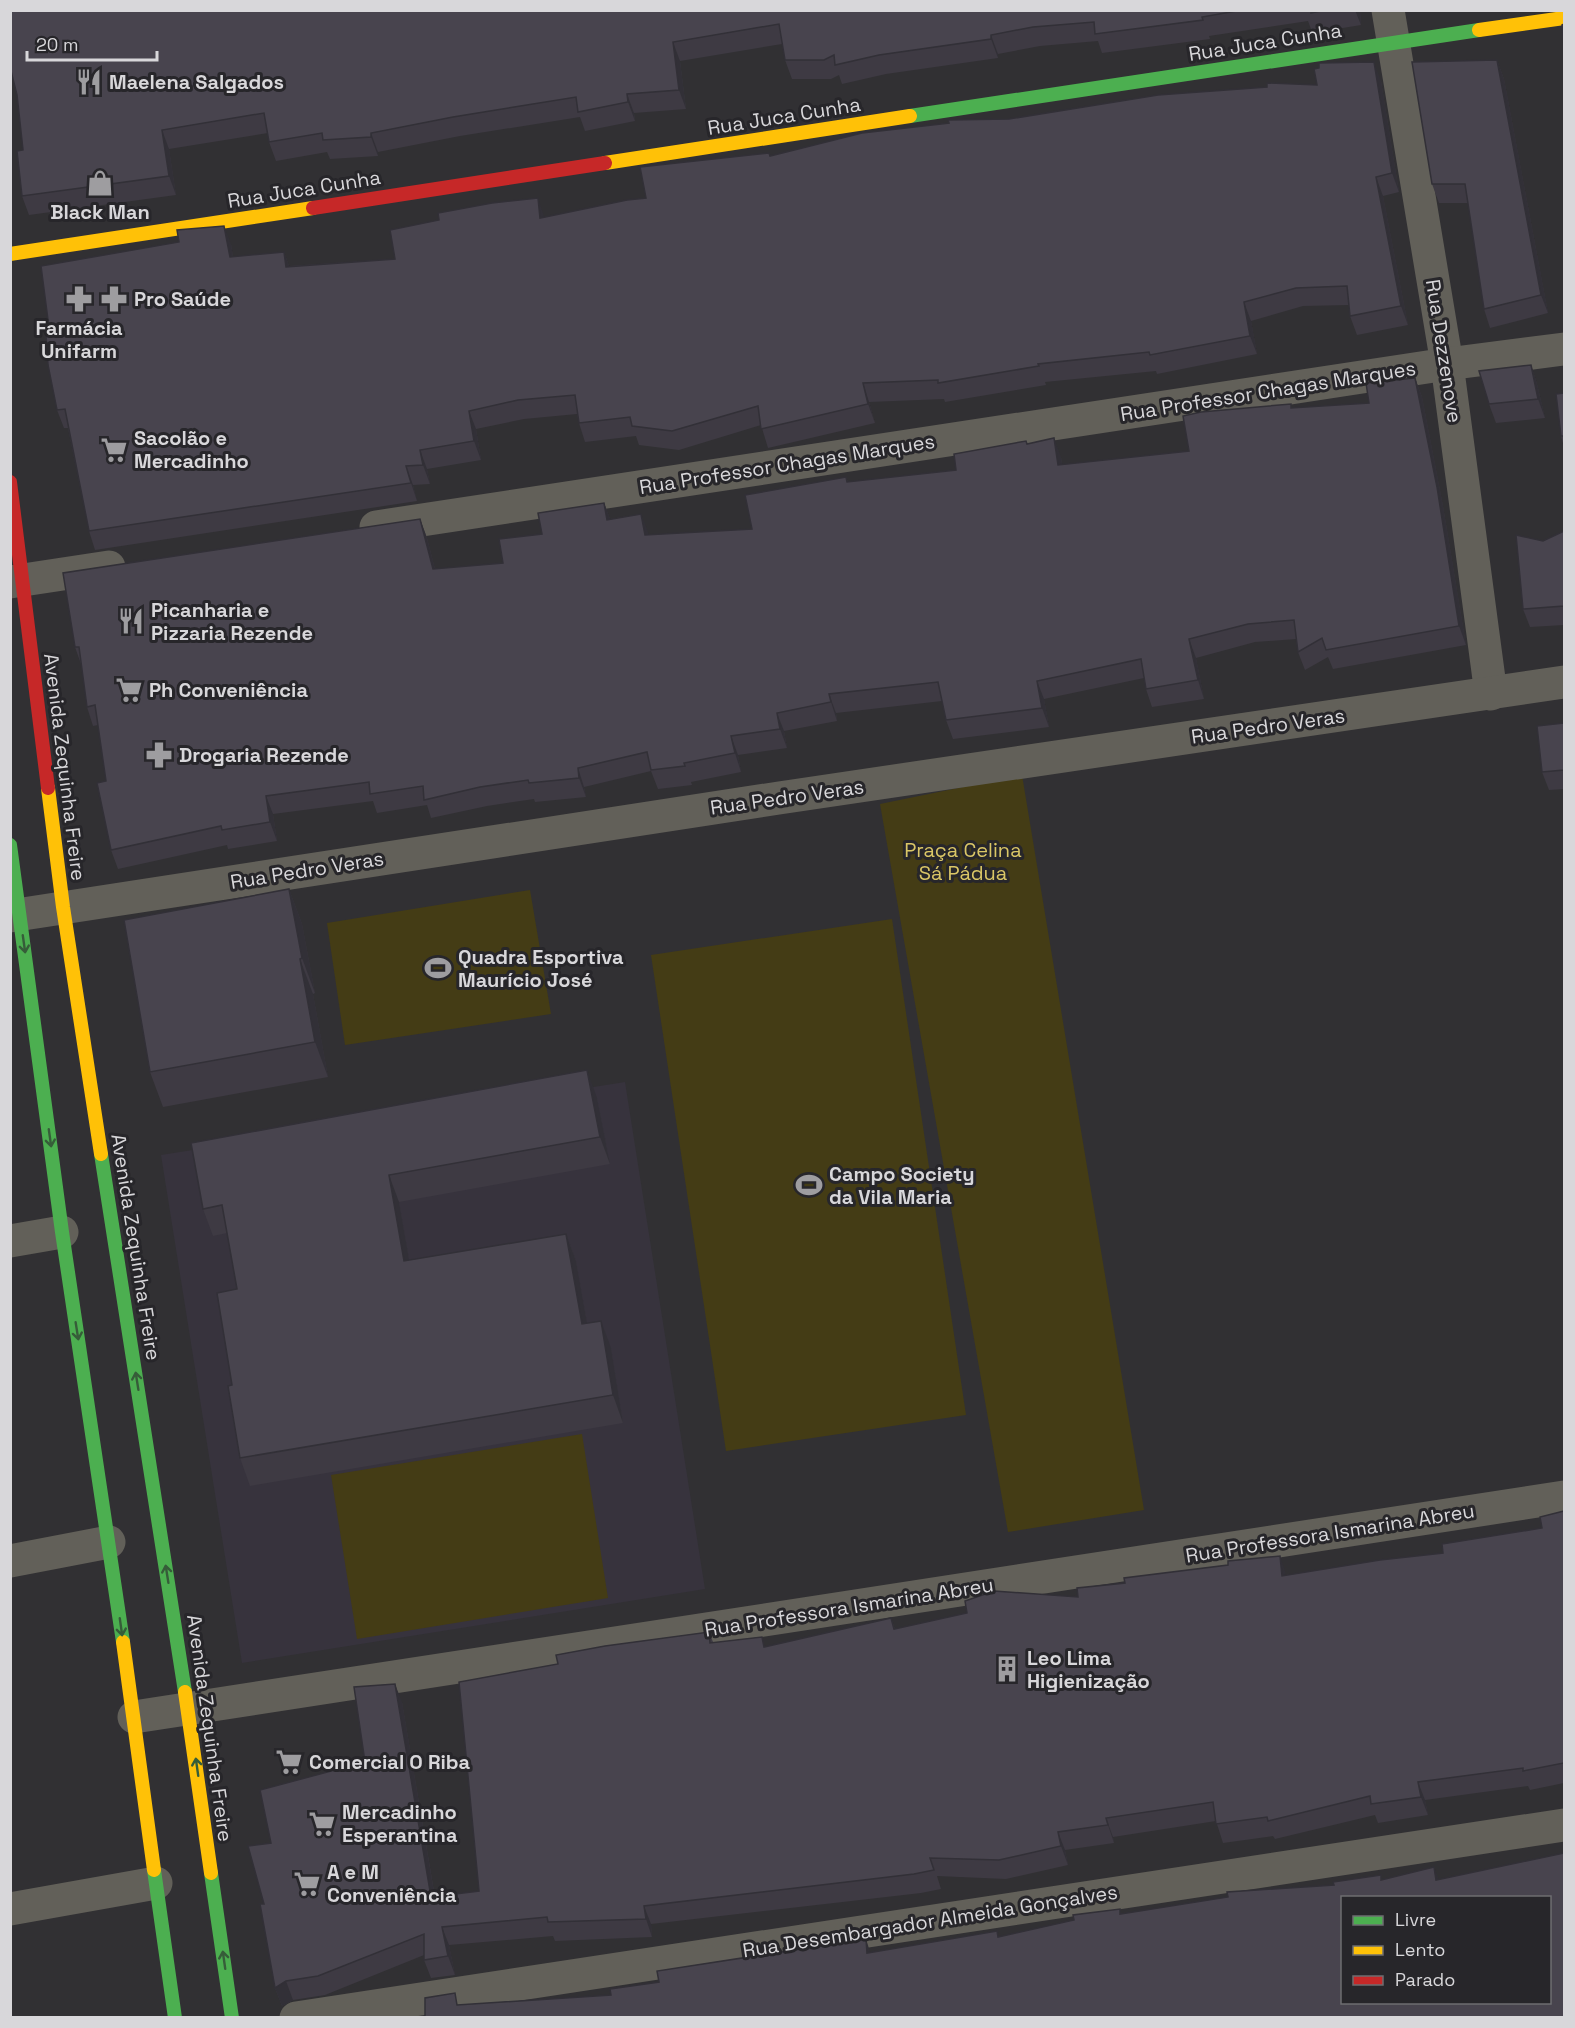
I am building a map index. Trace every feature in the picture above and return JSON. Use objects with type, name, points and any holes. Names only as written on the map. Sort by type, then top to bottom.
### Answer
[{"type":"main road","name":"Rua Juca Cunha","points":[[10,254],[1393,42],[1564,18]]},
{"type":"main road","name":"Avenida Zequinha Freire","points":[[10,482],[16,581],[63,908],[188,1709],[232,2018]]},
{"type":"main road","points":[[10,845],[15,915],[110,1542],[175,2018]]},
{"type":"street","name":"Rua Dezzenove","points":[[1388,10],[1448,364],[1491,694]]},
{"type":"street","name":"Rua Professor Chagas Marques","points":[[352,530],[1448,364],[1564,349]]},
{"type":"street","points":[[16,581],[140,562]]},
{"type":"street","name":"Rua Pedro Veras","points":[[15,915],[779,798],[1564,682]]},
{"type":"street","points":[[10,1241],[62,1232]]},
{"type":"street","name":"Rua Professora Ismarina Abreu","points":[[134,1717],[1564,1497]]},
{"type":"street","points":[[10,1561],[110,1542]]},
{"type":"street","name":"Rua Desembargador Almeida Gonçalves","points":[[296,2018],[1564,1825]]},
{"type":"street","points":[[10,1909],[156,1883]]},
{"type":"shaded area","points":[[625,1082],[705,1589],[242,1663],[161,1155]]},
{"type":"green space","name":"Praça Celina Sá Pádua","points":[[1022,775],[1144,1510],[1008,1532],[880,804]]},
{"type":"green space","name":"Quadra Esportiva Maurício José","points":[[530,890],[551,1014],[345,1045],[327,923]]},
{"type":"green space","name":"Campo Society da Vila Maria","points":[[892,919],[966,1415],[726,1451],[651,955]]},
{"type":"green space","points":[[582,1434],[608,1598],[357,1639],[331,1475]]},
{"type":"building","points":[[10,10],[1242,10],[1202,17],[1203,20],[1095,34],[1094,22],[1033,27],[991,35],[991,39],[879,55],[835,65],[834,55],[824,60],[785,60],[779,24],[673,42],[679,90],[627,94],[628,102],[578,112],[576,97],[371,133],[371,137],[323,140],[322,133],[269,142],[264,113],[162,130],[169,176],[22,196],[17,151],[23,150],[17,95],[10,67]]},
{"type":"building","points":[[1497,60],[1541,295],[1484,309],[1465,184],[1432,184],[1412,62]]},
{"type":"building","points":[[1374,62],[1392,173],[1376,177],[1401,306],[1350,316],[1347,286],[1296,288],[1244,302],[1250,336],[1150,355],[1149,352],[1038,364],[1039,366],[938,383],[938,380],[863,383],[868,404],[761,429],[758,406],[672,431],[632,426],[630,417],[579,423],[575,395],[518,400],[469,411],[474,441],[420,450],[423,465],[406,466],[411,483],[89,531],[65,409],[57,410],[48,365],[45,320],[48,320],[41,266],[179,242],[177,230],[224,226],[230,257],[284,252],[286,267],[395,259],[390,230],[439,220],[438,213],[492,203],[538,198],[540,218],[646,198],[640,167],[769,153],[770,156],[862,133],[949,123],[948,120],[1009,119],[1158,95],[1267,87],[1267,83],[1317,85],[1314,69],[1319,68],[1319,63]]},
{"type":"building","points":[[1531,365],[1538,399],[1489,404],[1479,371]]},
{"type":"building","points":[[1415,378],[1437,487],[1459,626],[1326,650],[1322,638],[1298,652],[1294,620],[1248,624],[1189,639],[1198,680],[1146,689],[1141,659],[1037,681],[1042,708],[946,720],[938,682],[829,694],[831,702],[777,713],[780,729],[731,736],[735,753],[684,763],[685,766],[651,770],[647,752],[578,768],[579,778],[529,783],[528,780],[480,787],[424,800],[423,786],[370,794],[369,782],[266,796],[270,822],[222,830],[221,826],[111,850],[97,783],[106,781],[95,705],[87,707],[79,647],[75,647],[63,573],[420,519],[433,569],[503,563],[499,539],[542,534],[538,513],[604,503],[607,520],[641,514],[645,535],[752,529],[745,495],[846,477],[847,482],[956,470],[954,454],[1054,438],[1058,465],[1189,451],[1183,416],[1201,412],[1291,404],[1291,408],[1369,403],[1366,383]]},
{"type":"building","points":[[1564,393],[1564,436],[1561,436],[1556,394]]},
{"type":"building","points":[[1564,531],[1564,606],[1523,609],[1516,535],[1543,541]]},
{"type":"building","points":[[1564,723],[1564,770],[1542,772],[1537,726]]},
{"type":"building","points":[[289,889],[315,1042],[150,1072],[124,920]]},
{"type":"building","points":[[587,1070],[600,1137],[389,1175],[404,1261],[566,1234],[582,1324],[601,1321],[613,1395],[240,1458],[228,1386],[232,1385],[217,1293],[237,1289],[222,1205],[203,1209],[191,1143]]},
{"type":"building","points":[[1564,1511],[1564,1763],[1523,1771],[1523,1768],[1418,1782],[1421,1797],[1371,1804],[1370,1796],[1268,1821],[1267,1817],[1216,1824],[1213,1802],[1106,1818],[1108,1825],[1058,1832],[1061,1846],[999,1860],[930,1858],[934,1870],[914,1874],[644,1906],[646,1919],[548,1922],[547,1917],[442,1927],[448,1956],[424,1960],[424,1934],[318,1976],[286,1981],[275,1988],[260,1904],[264,1904],[248,1846],[271,1843],[260,1790],[365,1762],[354,1687],[395,1684],[431,1897],[479,1891],[459,1682],[558,1664],[556,1655],[709,1632],[710,1643],[762,1637],[764,1647],[891,1618],[894,1629],[967,1613],[965,1601],[994,1591],[1078,1597],[1077,1588],[1125,1583],[1124,1578],[1228,1565],[1228,1561],[1280,1556],[1282,1576],[1380,1560],[1443,1553],[1442,1544],[1542,1528],[1540,1517]]},
{"type":"building","points":[[1564,1853],[1564,2018],[425,2018],[425,1998],[455,1993],[457,2005],[611,1995],[610,1989],[659,1982],[657,1971],[866,1939],[867,1953],[997,1931],[998,1937],[1074,1920],[1073,1915],[1120,1909],[1120,1914],[1228,1897],[1227,1892],[1334,1885],[1333,1882],[1381,1875],[1381,1880],[1434,1867],[1436,1880]]},
{"type":"traffic: fast","points":[[910,116],[1479,30]]},
{"type":"traffic: fast","points":[[10,845],[62,1232],[123,1642]]},
{"type":"traffic: fast","points":[[101,1154],[185,1692]]},
{"type":"traffic: fast","points":[[154,1870],[175,2018]]},
{"type":"traffic: fast","points":[[211,1873],[232,2018]]},
{"type":"traffic: slow","points":[[1479,30],[1564,18]]},
{"type":"traffic: slow","points":[[605,163],[910,116]]},
{"type":"traffic: slow","points":[[10,254],[313,208]]},
{"type":"traffic: slow","points":[[48,788],[63,907],[101,1154]]},
{"type":"traffic: slow","points":[[123,1642],[154,1870]]},
{"type":"traffic: slow","points":[[185,1692],[211,1873]]},
{"type":"traffic: jam","points":[[313,208],[605,163]]},
{"type":"traffic: jam","points":[[10,482],[48,788]]},
{"type":"place","name":"Maelena Salgados","points":[[89,82]]},
{"type":"place","name":"Black Man","points":[[100,183]]},
{"type":"place","name":"Farmácia Unifarm","points":[[79,299]]},
{"type":"place","name":"Pro Saúde","points":[[114,299]]},
{"type":"place","name":"Sacolão e Mercadinho","points":[[114,450]]},
{"type":"place","name":"Picanharia e Pizzaria Rezende","points":[[131,621]]},
{"type":"place","name":"Ph Conveniência","points":[[129,690]]},
{"type":"place","name":"Drogaria Rezende","points":[[159,755]]},
{"type":"place","name":"Quadra Esportiva Maurício José","points":[[438,968]]},
{"type":"place","name":"Campo Society da Vila Maria","points":[[809,1185]]},
{"type":"place","name":"Leo Lima Higienização","points":[[1007,1669]]},
{"type":"place","name":"Comercial O Riba","points":[[289,1762]]},
{"type":"place","name":"Mercadinho Esperantina","points":[[322,1824]]},
{"type":"place","name":"A e M Conveniência","points":[[307,1884]]}]
